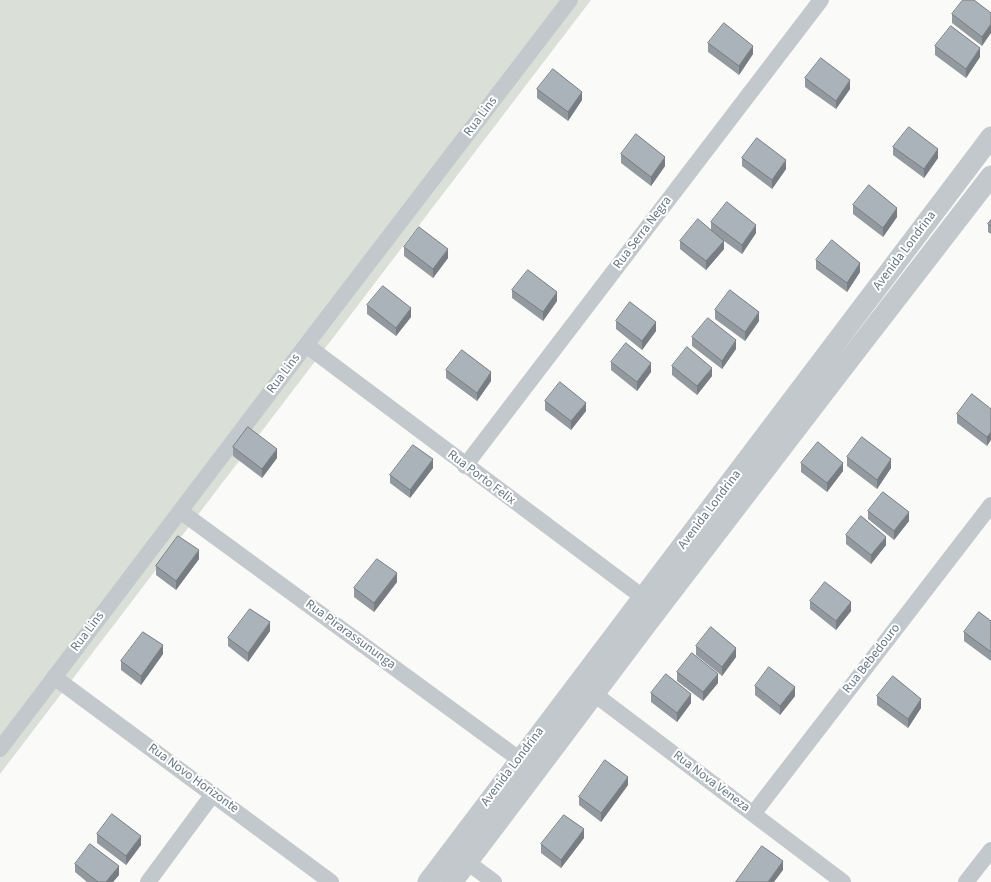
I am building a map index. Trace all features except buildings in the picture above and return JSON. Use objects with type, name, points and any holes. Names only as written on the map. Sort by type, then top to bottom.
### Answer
[{"type":"street","name":"Rua Lins","points":[[0,750],[306,345],[570,0]]},
{"type":"street","name":"Rua Serra Negra","points":[[465,466],[821,0]]},
{"type":"street","name":"Avenida Londrina","points":[[428,882],[459,857],[535,771],[587,688],[651,603],[991,137]]},
{"type":"street","name":"Avenida Londrina","points":[[651,603],[991,176]]},
{"type":"street","name":"Rua Porto Felix","points":[[306,345],[465,466],[651,603]]},
{"type":"street","name":"Rua Bebedouro","points":[[753,814],[991,505]]},
{"type":"street","name":"Rua Pirarassununga","points":[[180,511],[519,759]]},
{"type":"street","name":"Rua Novo Horizonte","points":[[54,677],[332,882]]},
{"type":"street","name":"Avenida Londrina","points":[[452,882],[459,857],[519,759],[587,688]]},
{"type":"street","name":"Rua Nova Veneza","points":[[587,688],[843,882]]},
{"type":"street","points":[[148,882],[213,794]]},
{"type":"street","points":[[966,882],[991,850]]},
{"type":"street","points":[[459,857],[494,882]]},
{"type":"shaded area","points":[[0,0],[591,0],[0,774]]}]
